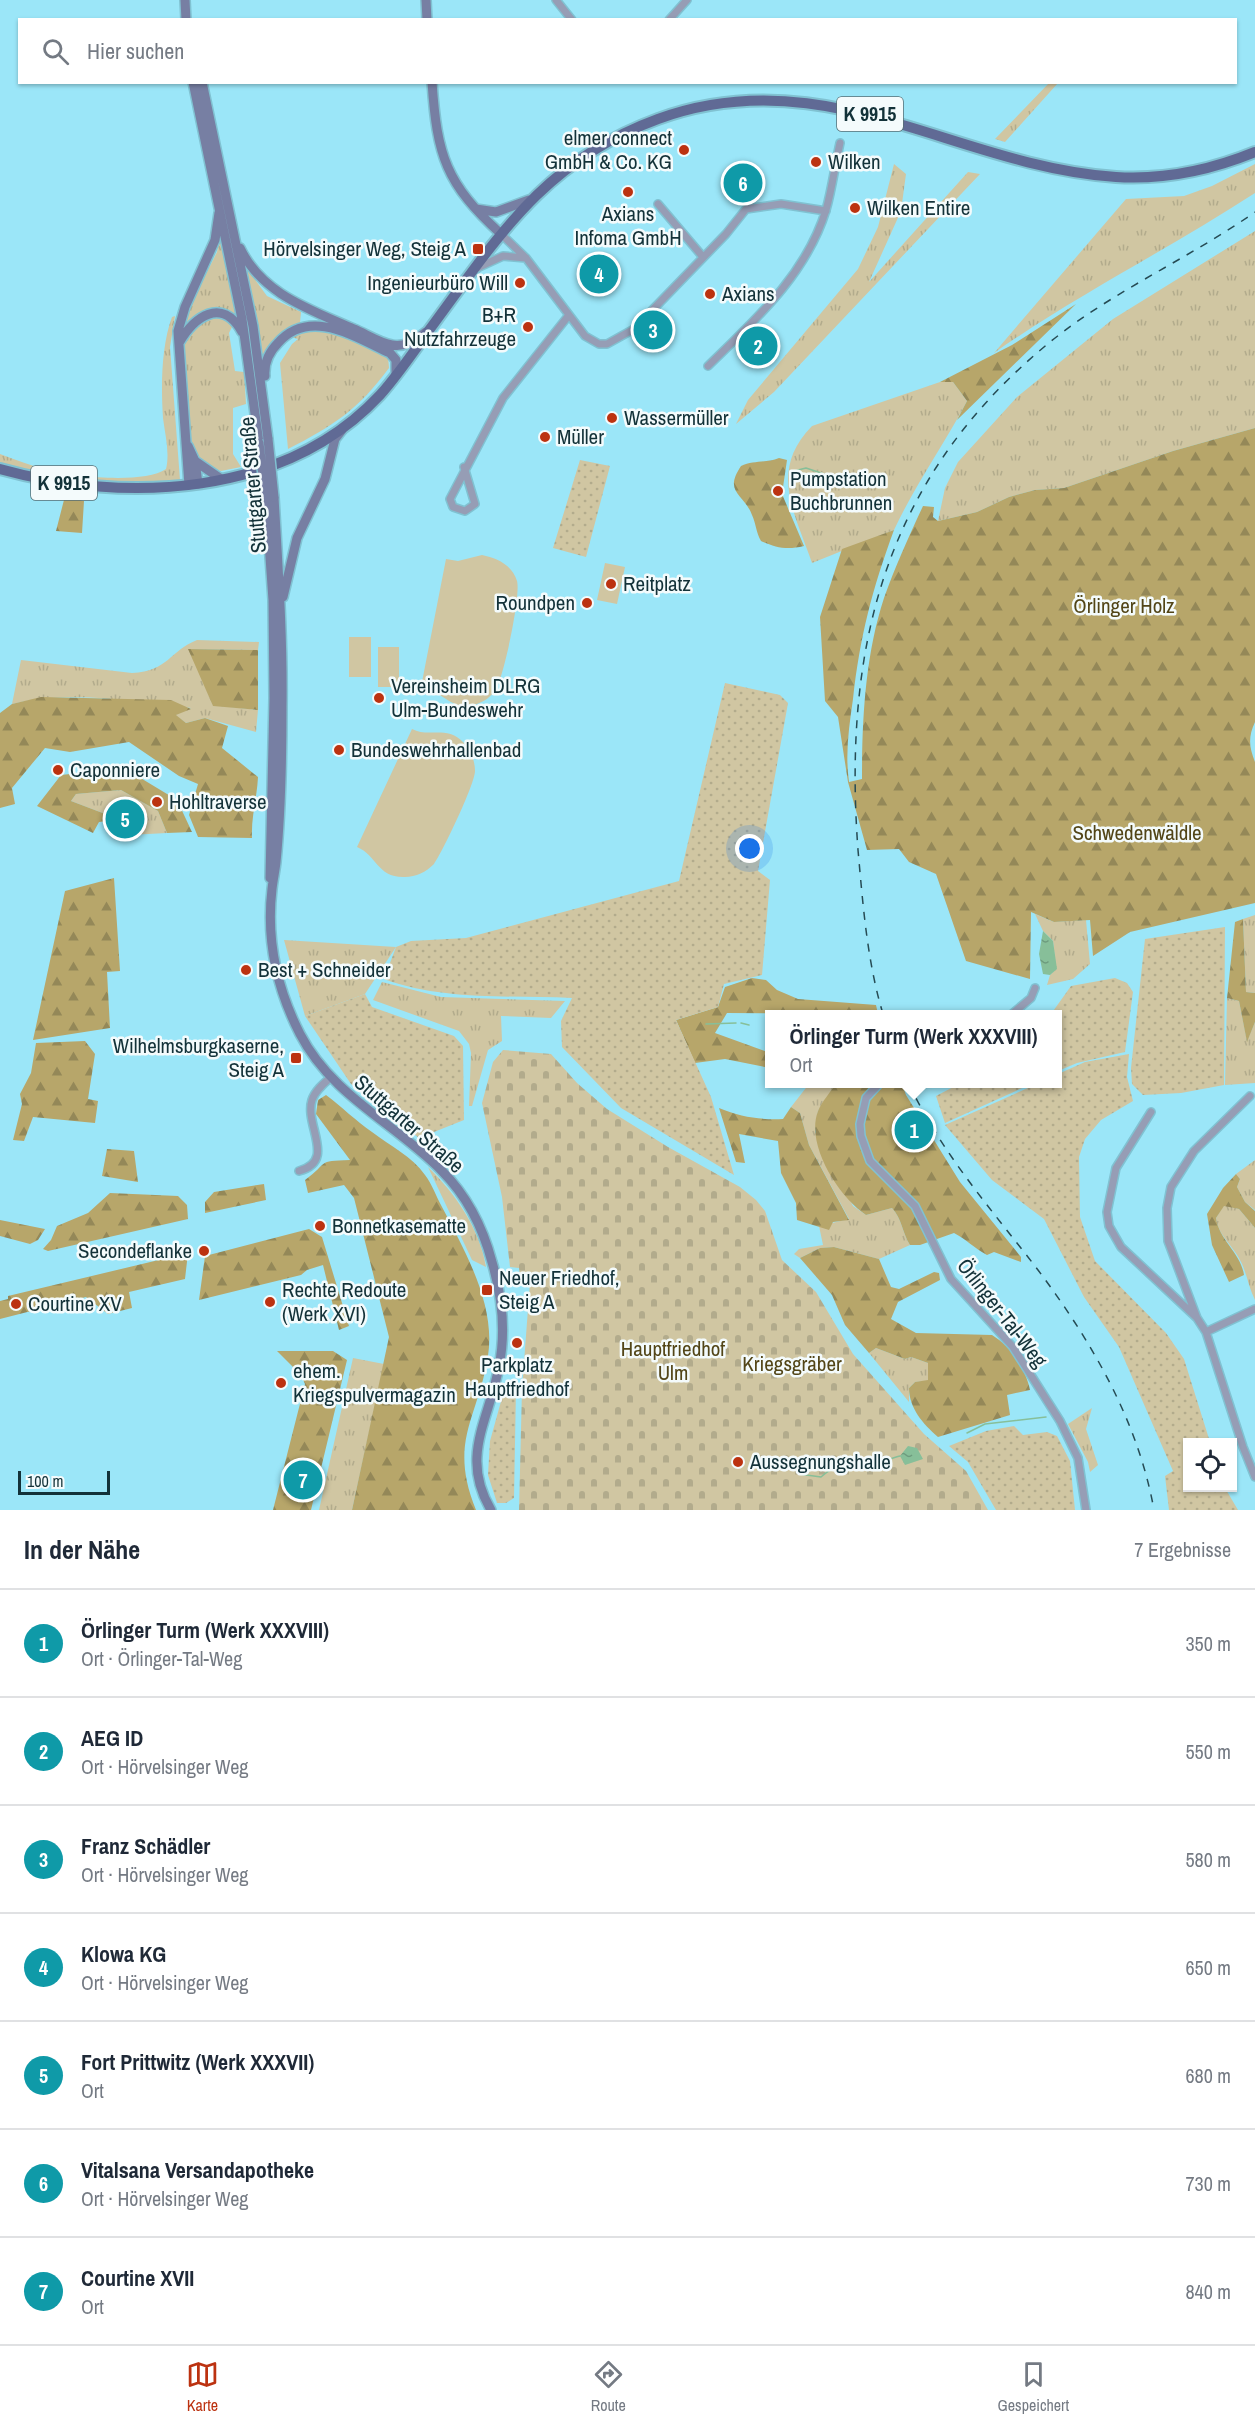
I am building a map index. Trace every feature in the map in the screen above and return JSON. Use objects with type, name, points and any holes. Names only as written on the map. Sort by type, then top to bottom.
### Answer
[{"type":"main road","points":[[185,0],[186,18]]},
{"type":"main road","points":[[426,0],[427,18]]},
{"type":"main road","name":"Stuttgarter Straße","points":[[193,84],[219,210],[225,229],[264,441]]},
{"type":"main road","name":"Stuttgarter Straße","points":[[202,84],[254,326],[281,611],[282,708],[271,942],[279,982],[302,1038],[330,1078],[441,1170],[467,1203],[486,1241],[498,1289],[502,1329],[499,1370],[480,1431],[477,1449],[480,1482],[490,1510]]},
{"type":"main road","points":[[432,84],[436,127],[443,159],[456,186],[501,234]]},
{"type":"main road","name":"K 9915","points":[[0,469],[52,482],[112,488],[193,484],[221,479],[281,462],[345,426],[382,393],[474,269],[529,200],[573,164],[631,130],[686,110],[756,100],[815,103],[851,110],[1030,163],[1117,177],[1179,174],[1232,161],[1255,152]]},
{"type":"main road","points":[[476,209],[496,212],[529,200]]},
{"type":"main road","points":[[193,484],[186,441],[178,346],[181,317],[215,240],[219,210]]},
{"type":"main road","points":[[232,230],[248,264],[259,278],[278,293],[393,345],[410,357]]},
{"type":"main road","points":[[178,346],[195,320],[211,314],[231,318],[243,334]]},
{"type":"main road","points":[[264,441],[264,369],[273,348],[295,330],[320,325],[348,334],[390,353],[396,360],[396,374]]},
{"type":"main road","points":[[393,345],[413,342],[430,329]]},
{"type":"main road","points":[[281,611],[292,555],[321,486],[335,439],[345,426]]},
{"type":"main road","points":[[186,441],[195,461],[193,484]]},
{"type":"main road","points":[[195,461],[221,479]]},
{"type":"main road","name":"Stuttgarter Straße","points":[[270,498],[274,698],[269,864],[272,889]]},
{"type":"street","points":[[556,0],[570,18]]},
{"type":"street","points":[[671,18],[687,0]]},
{"type":"street","points":[[708,366],[788,284],[809,252],[826,210],[840,143]]},
{"type":"street","points":[[658,204],[703,256]]},
{"type":"street","points":[[501,234],[526,258],[569,315],[592,341],[599,344],[615,342],[634,329],[746,210],[781,204],[826,210]]},
{"type":"street","points":[[474,269],[503,256],[526,258]]},
{"type":"street","points":[[464,468],[475,504],[465,511],[453,507],[450,499],[464,468],[503,398],[569,315]]},
{"type":"street","points":[[1017,1010],[1031,998],[1035,988]]},
{"type":"street","name":"Stuttgarter Straße","points":[[299,1171],[311,1166],[318,1156],[319,1148],[312,1120],[311,1103],[318,1089],[330,1078]]},
{"type":"street","name":"Örlinger-Tal-Weg","points":[[875,1088],[866,1098],[860,1124],[861,1136],[870,1161],[915,1206],[951,1279],[1013,1347],[1060,1421],[1078,1458],[1086,1510]]},
{"type":"street","points":[[1250,1096],[1194,1151],[1171,1187],[1167,1208],[1168,1241],[1197,1318],[1206,1332],[1242,1447],[1255,1477]]},
{"type":"street","points":[[1151,1112],[1116,1168],[1107,1212],[1109,1226],[1121,1247],[1197,1318]]},
{"type":"street","points":[[1206,1332],[1255,1309]]},
{"type":"green space","points":[[1048,84],[1057,84],[1005,142],[995,139]]},
{"type":"green space","points":[[894,164],[906,174],[901,211],[869,282],[968,172],[980,174],[774,392],[736,424],[748,400],[858,269],[878,227]]},
{"type":"green space","points":[[1255,164],[1255,193],[1058,311],[994,353],[1126,199],[1184,196],[1212,186]]},
{"type":"green space","points":[[1255,231],[1255,428],[1173,451],[1064,488],[1035,490],[1009,497],[977,512],[938,521],[945,488],[958,462],[1017,397],[1113,319]]},
{"type":"green space","points":[[221,233],[237,317],[229,333],[235,371],[244,372],[246,404],[233,408],[233,454],[241,467],[221,471],[202,463],[192,446],[182,348],[187,312],[217,252]]},
{"type":"green space","points":[[245,266],[267,296],[301,312],[300,323],[330,331],[388,357],[389,368],[378,383],[355,406],[318,433],[288,449],[280,363],[298,339],[291,337],[263,359]]},
{"type":"green space","points":[[1076,304],[957,420],[967,401],[953,382],[940,382],[1012,345]]},
{"type":"green space","points":[[175,316],[170,347],[180,480],[134,483],[67,478],[0,463],[0,454],[48,470],[109,478],[156,474],[166,469],[163,367],[168,329],[172,317]]},
{"type":"green space","points":[[940,382],[953,382],[967,401],[894,530],[812,563],[789,493],[788,476],[791,459],[799,443],[812,426]]},
{"type":"green space","points":[[1255,428],[1255,722],[1250,742],[1255,762],[1255,903],[1130,932],[1093,956],[1090,920],[1054,922],[1031,912],[1030,979],[966,961],[936,874],[909,862],[899,849],[867,850],[848,782],[838,717],[825,701],[820,617],[842,549],[894,530],[873,593],[859,654],[848,740],[849,782],[862,779],[866,688],[878,620],[893,575],[923,506],[934,507],[933,517],[938,521],[977,512],[1009,497],[1035,490],[1064,488],[1173,451]]},
{"type":"green space","points":[[779,458],[787,460],[782,494],[804,546],[782,548],[761,541],[748,508],[734,488],[736,475],[741,466]]},
{"type":"green space","points":[[580,460],[610,466],[586,557],[553,548]]},
{"type":"green space","points":[[65,496],[84,501],[82,533],[56,531]]},
{"type":"green space","points":[[482,555],[498,560],[515,575],[518,589],[517,602],[507,653],[496,689],[484,701],[474,705],[458,705],[421,687],[446,559],[458,561]]},
{"type":"green space","name":"Reitplatz","points":[[605,563],[625,567],[617,604],[597,600]]},
{"type":"green space","points":[[349,637],[371,637],[371,677],[349,677]]},
{"type":"green space","points":[[197,640],[259,642],[258,650],[189,649],[213,705],[258,710],[256,732],[205,718],[186,723],[175,715],[191,708],[146,702],[79,697],[12,704],[21,660],[132,673],[154,669]]},
{"type":"green space","points":[[378,647],[399,647],[399,687],[378,687]]},
{"type":"green space","points":[[188,649],[258,650],[258,710],[213,706]]},
{"type":"green space","points":[[725,683],[780,695],[788,703],[758,871],[770,880],[762,975],[724,984],[718,1007],[676,1020],[711,1097],[734,1175],[621,1108],[562,1047],[561,1021],[572,998],[453,994],[406,986],[384,979],[396,947],[411,941],[466,938],[679,881]]},
{"type":"green space","points":[[41,697],[171,700],[191,709],[176,715],[186,723],[205,718],[228,726],[222,748],[258,777],[252,838],[198,837],[189,815],[198,784],[179,776],[129,742],[70,752],[45,748],[12,788],[15,804],[0,808],[0,713],[12,704]]},
{"type":"green space","points":[[412,729],[451,734],[457,737],[470,751],[475,771],[464,803],[434,864],[424,872],[409,877],[388,874],[369,855],[357,847]]},
{"type":"green space","points":[[124,768],[177,800],[192,832],[167,833],[158,811],[121,790],[76,794],[71,801],[121,820],[129,835],[125,836],[124,830],[116,820],[99,822],[93,833],[37,806],[61,775]]},
{"type":"green space","points":[[121,790],[158,811],[167,833],[129,835],[121,820],[71,801],[76,794]]},
{"type":"green space","points":[[114,878],[120,971],[107,972],[110,1028],[33,1040],[65,891]]},
{"type":"green space","points":[[1035,914],[1054,922],[1086,920],[1090,964],[1073,979],[1047,985],[1050,975],[1056,969],[1053,941],[1043,931]]},
{"type":"green space","points":[[1255,915],[1255,993],[1246,992],[1243,919]]},
{"type":"green space","points":[[1243,919],[1246,992],[1255,993],[1255,1022],[1247,1042],[1239,1001],[1227,998],[1235,922]]},
{"type":"green space","points":[[1225,927],[1224,1085],[1181,1093],[1143,1095],[1132,1084],[1131,1068],[1145,939]]},
{"type":"green space","points":[[1249,934],[1255,934],[1255,977],[1248,976]]},
{"type":"green space","points":[[284,940],[396,947],[365,994],[305,1016]]},
{"type":"green space","points":[[752,978],[766,980],[777,990],[798,999],[876,1005],[877,1010],[765,1010],[765,1013],[727,1013],[715,1033],[765,1051],[765,1067],[725,1059],[695,1063],[676,1020],[718,1007],[725,987]]},
{"type":"green space","points":[[1115,978],[1127,983],[1133,992],[1125,1052],[1077,1063],[1062,1069],[1062,1010],[1054,1010],[1071,986]]},
{"type":"green space","points":[[382,982],[441,997],[565,1001],[551,1018],[501,1016],[502,1041],[488,1050],[472,1106],[469,1106],[471,1053],[469,1044],[459,1031],[373,1000]]},
{"type":"green space","points":[[365,994],[372,1007],[454,1036],[463,1046],[464,1120],[419,1138],[351,1084],[305,1016]]},
{"type":"green space","points":[[1227,998],[1239,1001],[1247,1041],[1255,1022],[1255,1083],[1225,1085]]},
{"type":"green space","points":[[85,1041],[95,1054],[88,1099],[98,1101],[95,1123],[33,1117],[24,1141],[13,1140],[22,1104],[20,1094],[31,1073],[36,1043]]},
{"type":"green space","name":"Hauptfriedhof Ulm","points":[[503,1050],[551,1054],[577,1083],[607,1109],[668,1147],[740,1187],[756,1200],[765,1211],[782,1260],[816,1292],[853,1354],[924,1434],[966,1471],[988,1510],[519,1510],[522,1389],[530,1282],[520,1277],[519,1268],[510,1267],[502,1197],[482,1103],[493,1062]]},
{"type":"green space","points":[[1129,1054],[1127,1077],[1133,1101],[1101,1120],[1085,1139],[1079,1157],[1080,1217],[1095,1261],[1166,1333],[1184,1359],[1209,1438],[1183,1438],[1183,1492],[1227,1492],[1238,1510],[1169,1510],[1165,1476],[1173,1471],[1119,1347],[1084,1297],[1044,1219],[992,1180],[945,1125],[1028,1088],[1062,1088],[1062,1072],[1085,1062]]},
{"type":"green space","points":[[806,1088],[833,1088],[818,1111],[815,1132],[853,1206],[866,1215],[892,1208],[910,1245],[879,1259],[834,1247],[820,1248],[800,1258],[794,1254],[799,1249],[823,1245],[819,1226],[849,1219],[809,1145],[800,1113],[791,1107]]},
{"type":"green space","points":[[833,1088],[903,1088],[960,1182],[1021,1257],[1021,1262],[994,1252],[987,1255],[954,1233],[920,1245],[910,1245],[892,1208],[866,1215],[856,1207],[836,1183],[820,1154],[815,1124],[818,1111]]},
{"type":"green space","points":[[951,1088],[1022,1088],[945,1123],[936,1096]]},
{"type":"green space","points":[[326,1095],[420,1168],[432,1186],[477,1279],[487,1317],[489,1337],[488,1356],[465,1448],[468,1486],[476,1510],[352,1510],[389,1337],[354,1198],[344,1185],[308,1193],[305,1180],[324,1164],[350,1160],[316,1114],[318,1100]]},
{"type":"green space","points":[[791,1107],[800,1113],[809,1145],[849,1220],[833,1222],[829,1230],[797,1220],[796,1203],[781,1173],[778,1141],[739,1134],[745,1163],[736,1162],[719,1108],[743,1116],[783,1119]]},
{"type":"green space","points":[[107,1149],[134,1151],[138,1182],[102,1176]]},
{"type":"green space","points":[[1255,1160],[1255,1210],[1245,1202],[1237,1187],[1240,1179],[1236,1174]]},
{"type":"green space","points":[[428,1167],[448,1188],[465,1212],[478,1239],[486,1267],[472,1260]]},
{"type":"green space","points":[[1236,1174],[1240,1179],[1237,1187],[1245,1202],[1255,1211],[1255,1228],[1239,1209],[1224,1206],[1216,1218],[1221,1233],[1239,1260],[1244,1275],[1229,1282],[1212,1245],[1207,1214],[1223,1188]]},
{"type":"green space","points":[[264,1184],[266,1200],[205,1213],[205,1202],[214,1192]]},
{"type":"green space","points":[[110,1193],[178,1196],[187,1205],[188,1219],[48,1251],[43,1249],[51,1240],[57,1226],[88,1213]]},
{"type":"green space","points":[[1224,1205],[1239,1209],[1255,1228],[1255,1300],[1239,1258],[1217,1224],[1216,1218]]},
{"type":"green space","points":[[0,1220],[45,1229],[38,1240],[30,1244],[0,1236]]},
{"type":"green space","points":[[309,1229],[322,1237],[349,1326],[339,1330],[323,1265],[307,1270],[301,1275],[199,1300],[205,1256]]},
{"type":"green space","points":[[834,1247],[879,1259],[891,1287],[899,1289],[934,1272],[939,1273],[940,1280],[898,1302],[891,1319],[916,1333],[992,1335],[999,1340],[1021,1366],[1030,1390],[1007,1395],[1010,1415],[938,1437],[932,1432],[914,1409],[909,1388],[915,1382],[928,1380],[928,1363],[911,1357],[905,1359],[876,1348],[869,1353],[845,1325],[832,1295],[800,1258],[820,1248]]},
{"type":"green space","points":[[188,1253],[185,1279],[129,1292],[132,1308],[108,1314],[86,1297],[0,1319],[0,1301],[8,1299],[8,1296]]},
{"type":"green space","points":[[876,1348],[905,1359],[911,1357],[928,1363],[928,1381],[915,1382],[909,1388],[909,1402],[869,1353]]},
{"type":"green space","points":[[277,1351],[333,1351],[347,1360],[311,1510],[273,1510],[305,1384],[301,1375]]},
{"type":"green space","points":[[353,1358],[384,1364],[352,1510],[319,1510]]},
{"type":"green space","points":[[505,1387],[516,1389],[514,1498],[506,1503],[497,1503],[488,1475],[490,1441]]},
{"type":"green space","points":[[1092,1408],[1086,1429],[1098,1465],[1090,1472],[1088,1462],[1068,1424]]},
{"type":"green space","points":[[1014,1426],[1023,1435],[1047,1432],[1057,1436],[1070,1461],[1075,1510],[996,1510],[968,1462],[949,1446],[986,1431]]},
{"type":"water","points":[[1043,931],[1053,941],[1057,969],[1050,975],[1043,974],[1039,954]]},
{"type":"water","points":[[908,1446],[917,1448],[923,1459],[905,1465],[900,1456]]},
{"type":"waterway","points":[[790,486],[794,482],[794,471],[806,468],[824,474]]},
{"type":"waterway","points":[[706,1024],[736,1023]]},
{"type":"waterway","points":[[741,1023],[749,1025]]},
{"type":"waterway","points":[[967,1433],[985,1424],[1046,1417]]},
{"type":"waterway","points":[[799,1474],[821,1477],[837,1468],[871,1464],[900,1456]]},
{"type":"railway","points":[[882,1010],[869,953],[858,850],[855,776],[858,705],[868,637],[885,573],[911,512],[945,454],[989,399],[1044,347],[1094,310],[1255,212]]},
{"type":"railway","points":[[911,1088],[952,1158],[1058,1297],[1094,1354],[1125,1414],[1137,1445],[1154,1510]]},
{"type":"place","name":"elmer connect GmbH & Co. KG","points":[[684,150]]},
{"type":"place","name":"Wilken","points":[[816,162]]},
{"type":"place","name":"Vitalsana Versandapotheke","points":[[743,183]]},
{"type":"place","name":"Axians Infoma GmbH","points":[[628,192]]},
{"type":"place","name":"Wilken Entire","points":[[855,208]]},
{"type":"place","name":"Hörvelsinger Weg, Steig A","points":[[478,249]]},
{"type":"place","name":"Klowa KG","points":[[599,274]]},
{"type":"place","name":"Ingenieurbüro Will","points":[[520,283]]},
{"type":"place","name":"Axians","points":[[710,294]]},
{"type":"place","name":"B+R Nutzfahrzeuge","points":[[528,327]]},
{"type":"place","name":"Franz Schädler","points":[[653,330]]},
{"type":"place","name":"AEG ID","points":[[758,346]]},
{"type":"place","name":"Wassermüller","points":[[612,418]]},
{"type":"place","name":"Müller","points":[[545,437]]},
{"type":"place","name":"Pumpstation Buchbrunnen","points":[[778,491]]},
{"type":"place","name":"Reitplatz","points":[[611,584]]},
{"type":"place","name":"Roundpen","points":[[587,603]]},
{"type":"place","name":"Vereinsheim DLRG Ulm-Bundeswehr","points":[[379,698]]},
{"type":"place","name":"Bundeswehrhallenbad","points":[[339,750]]},
{"type":"place","name":"Caponniere","points":[[58,770]]},
{"type":"place","name":"Hohltraverse","points":[[157,802]]},
{"type":"place","name":"Fort Prittwitz (Werk XXXVII)","points":[[125,819]]},
{"type":"place","name":"Best + Schneider","points":[[246,970]]},
{"type":"place","name":"Wilhelmsburgkaserne, Steig A","points":[[296,1058]]},
{"type":"place","name":"Örlinger Turm (Werk XXXVIII)","points":[[914,1130]]},
{"type":"place","name":"Bonnetkasematte","points":[[320,1226]]},
{"type":"place","name":"Secondeflanke","points":[[204,1251]]},
{"type":"place","name":"Neuer Friedhof, Steig A","points":[[487,1290]]},
{"type":"place","name":"Rechte Redoute (Werk XVI)","points":[[270,1302]]},
{"type":"place","name":"Courtine XV","points":[[16,1304]]},
{"type":"place","name":"Parkplatz Hauptfriedhof","points":[[517,1343]]},
{"type":"place","name":"ehem. Kriegspulvermagazin","points":[[281,1383]]},
{"type":"place","name":"Aussegnungshalle","points":[[738,1462]]},
{"type":"place","name":"Courtine XVII","points":[[303,1480]]},
{"type":"park label","name":"Örlinger Holz","points":[[1124,606]]},
{"type":"park label","name":"Schwedenwäldle","points":[[1137,833]]},
{"type":"park label","name":"Kriegsgräber","points":[[792,1364]]}]
